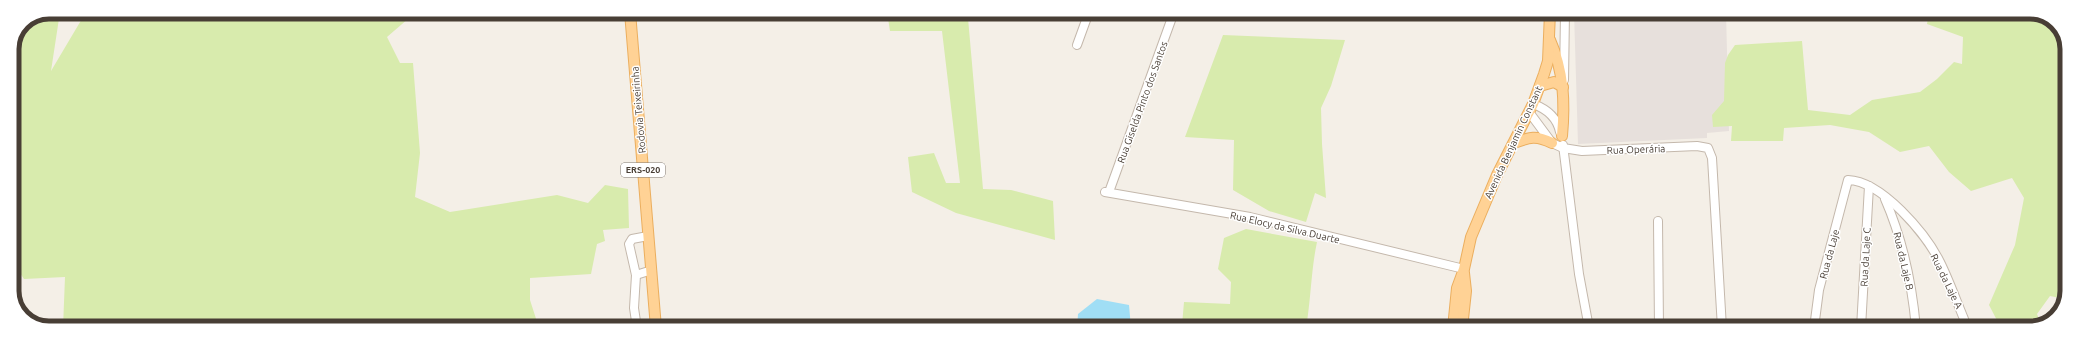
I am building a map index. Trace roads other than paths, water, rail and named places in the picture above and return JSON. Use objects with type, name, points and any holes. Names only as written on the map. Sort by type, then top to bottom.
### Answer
[{"type":"main road","name":"Rodovia Teixeirinha","points":[[631,19],[656,321]]},
{"type":"main road","name":"Avenida Benjamin Constant","points":[[1454,321],[1457,288],[1464,269],[1471,237],[1483,205],[1531,108],[1548,61],[1550,19]]},
{"type":"main road","points":[[1549,40],[1555,52],[1563,87],[1564,114],[1562,136]]},
{"type":"main road","points":[[1540,86],[1554,82],[1563,87]]},
{"type":"main road","points":[[1514,143],[1529,138],[1540,137],[1552,143]]},
{"type":"main road","name":"Avenida Benjamin Constant","points":[[1463,321],[1466,291],[1464,269]]},
{"type":"street","points":[[1076,45],[1086,19]]},
{"type":"street","name":"Rua Giselda Pinto dos Santos","points":[[1107,192],[1171,19]]},
{"type":"street","points":[[1563,87],[1565,62],[1565,19]]},
{"type":"street","points":[[1531,108],[1547,111],[1558,122],[1562,136],[1579,274],[1588,321]]},
{"type":"street","points":[[1531,108],[1552,143]]},
{"type":"street","name":"Rua Operária","points":[[1552,143],[1563,148],[1582,151],[1696,146],[1708,148],[1712,158],[1722,321]]},
{"type":"street","name":"Rua da Laje A","points":[[1848,180],[1856,180],[1869,186],[1884,197],[1902,212],[1924,238],[1939,261],[1964,319]]},
{"type":"street","name":"Rua da Laje","points":[[1815,321],[1819,290],[1848,180]]},
{"type":"street","name":"Rua da Laje C","points":[[1861,321],[1869,186]]},
{"type":"street","name":"Rua Elocy da Silva Duarte","points":[[1107,192],[1250,217],[1464,269]]},
{"type":"street","name":"Rua da Laje B","points":[[1884,197],[1895,220],[1910,280],[1915,321]]},
{"type":"street","points":[[1658,221],[1659,321]]},
{"type":"street","points":[[636,321],[634,308],[636,275],[628,244],[632,239],[648,236]]},
{"type":"street","points":[[636,275],[652,270]]},
{"type":"water","points":[[1761,19],[1779,19],[1773,20]]},
{"type":"water","points":[[1097,299],[1129,305],[1130,321],[1078,321],[1078,314]]}]
